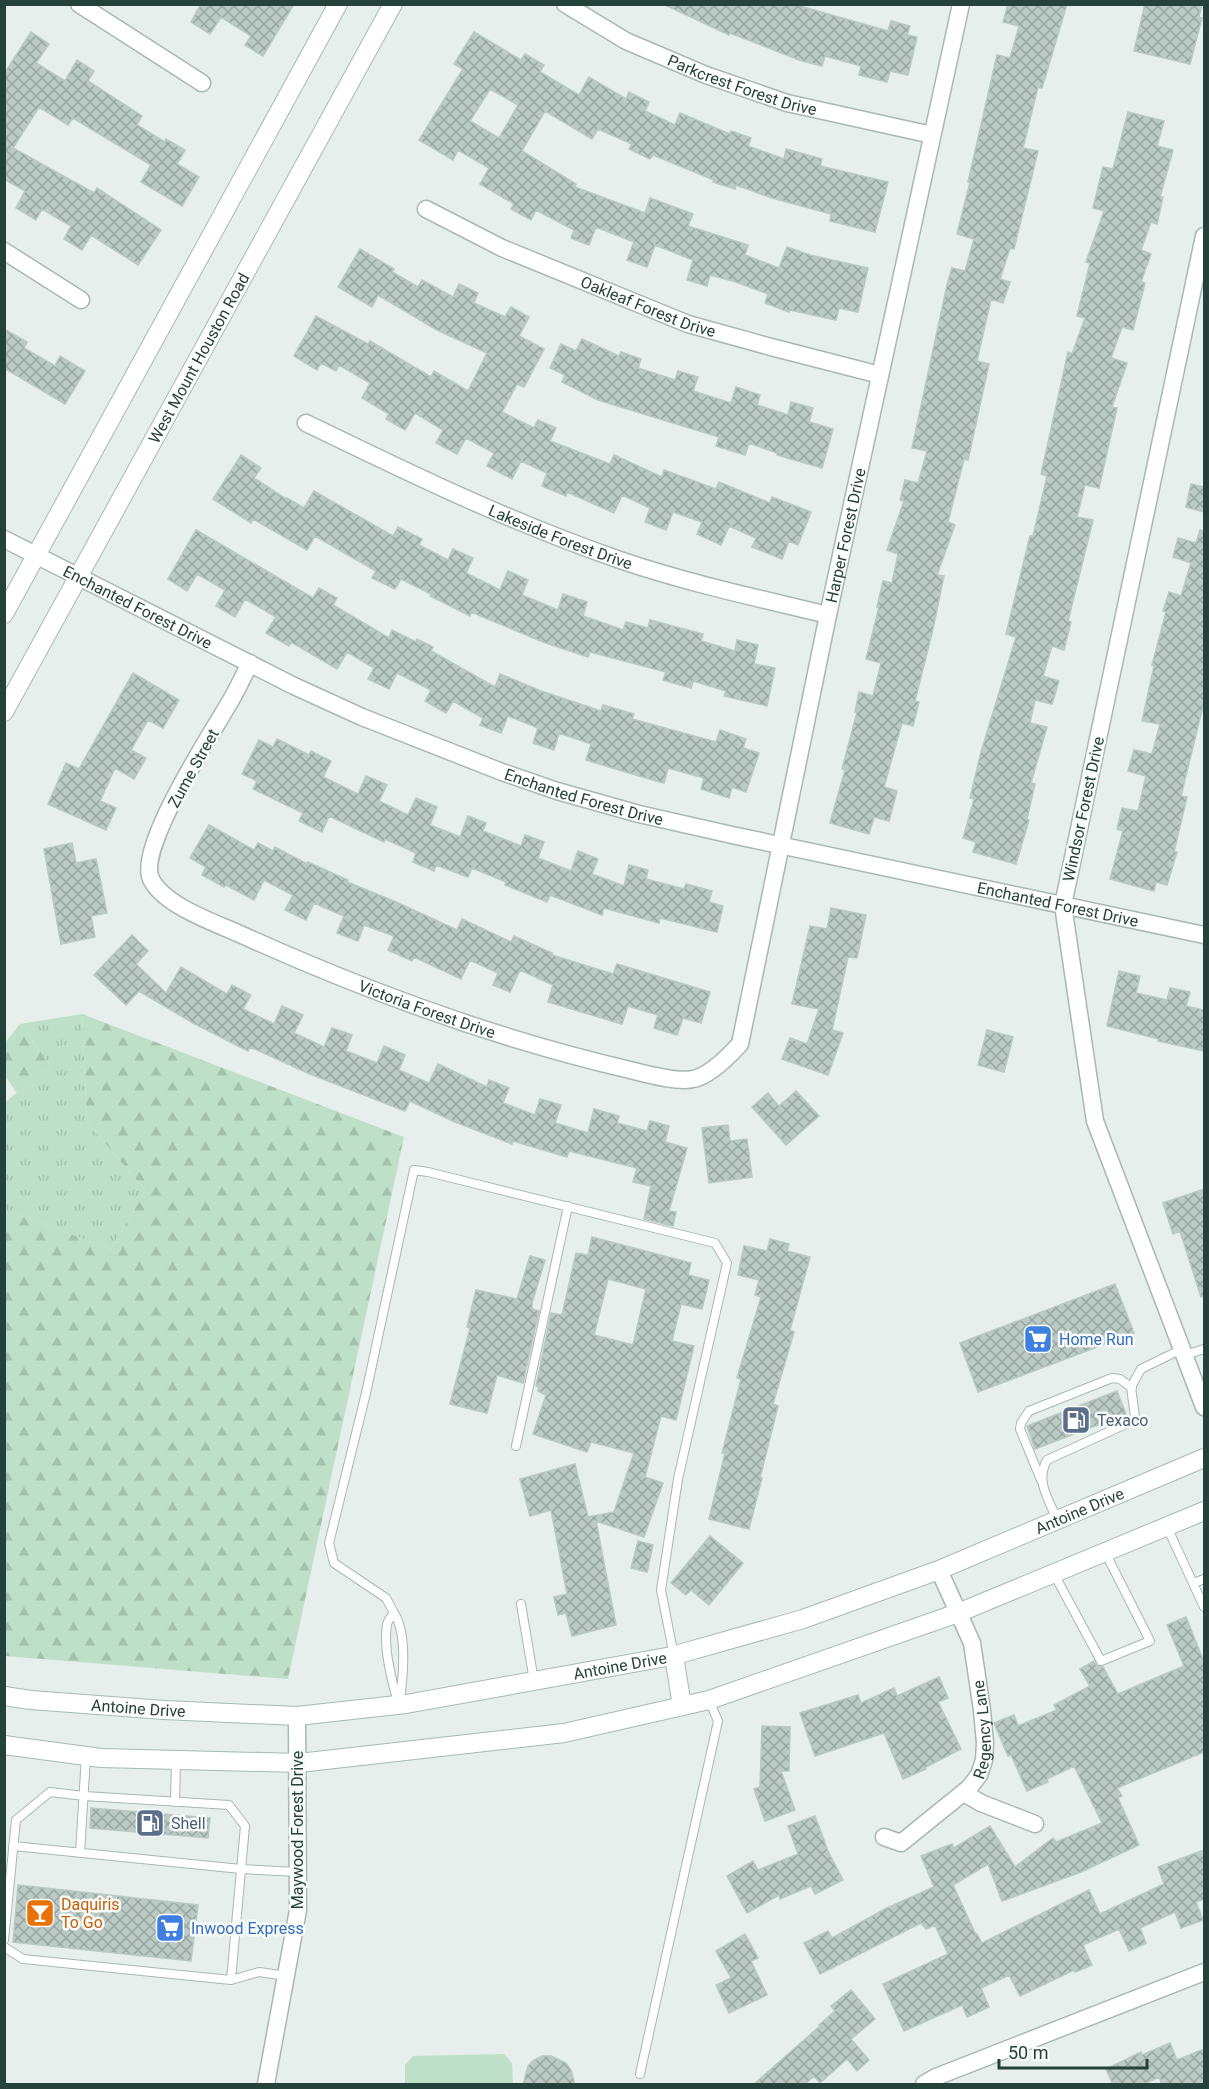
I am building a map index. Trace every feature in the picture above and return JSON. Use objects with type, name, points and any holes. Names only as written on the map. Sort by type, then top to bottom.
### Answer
[{"type":"main road","points":[[4,614],[338,4]]},
{"type":"main road","name":"West Mount Houston Road","points":[[4,712],[80,578],[393,4]]},
{"type":"main road","name":"Antoine Drive","points":[[4,1696],[164,1710],[297,1716],[399,1705],[674,1656],[803,1619],[939,1570],[1204,1458]]},
{"type":"main road","points":[[4,1745],[86,1756],[176,1761],[298,1763],[564,1732],[709,1700],[958,1613],[1204,1511]]},
{"type":"main road","points":[[674,1656],[682,1706]]},
{"type":"street","points":[[79,4],[202,83]]},
{"type":"street","name":"Parkcrest Forest Drive","points":[[565,4],[627,40],[706,75],[787,103],[932,135]]},
{"type":"street","name":"Harper Forest Drive","points":[[724,1061],[740,1044],[828,615],[961,4]]},
{"type":"street","name":"Oakleaf Forest Drive","points":[[426,209],[502,249],[688,324],[880,375]]},
{"type":"street","name":"Windsor Forest Drive","points":[[1204,236],[1063,905],[1095,1121],[1184,1352],[1201,1387],[1204,1407]]},
{"type":"street","points":[[4,251],[81,300]]},
{"type":"street","name":"Lakeside Forest Drive","points":[[306,423],[420,479],[540,531],[633,564],[828,615]]},
{"type":"street","name":"Enchanted Forest Drive","points":[[4,539],[362,717],[557,791],[639,813],[1204,935]]},
{"type":"street","name":"Zume Street","points":[[150,877],[154,841],[172,803],[250,663]]},
{"type":"street","name":"Victoria Forest Drive","points":[[150,877],[160,891],[193,912],[363,988],[460,1022],[576,1057],[666,1078],[693,1079],[724,1061]]},
{"type":"street","name":"Regency Lane","points":[[884,1837],[901,1843],[964,1792],[979,1775],[984,1760],[982,1710],[972,1643],[939,1570]]},
{"type":"street","name":"Maywood Forest Drive","points":[[266,2085],[298,1910],[297,1716]]},
{"type":"street","points":[[964,1792],[981,1803],[1035,1824]]},
{"type":"street","points":[[924,2085],[936,2078],[1204,1972]]},
{"type":"lane","points":[[399,1705],[404,1674],[400,1622],[386,1598],[334,1563],[329,1543],[366,1393],[414,1170],[715,1243],[727,1263],[678,1479],[661,1590],[674,1656]]},
{"type":"lane","points":[[516,1446],[568,1206]]},
{"type":"lane","points":[[1041,1480],[1042,1469],[1047,1460],[1128,1423],[1135,1417],[1132,1388],[1141,1369],[1184,1352],[1204,1349]]},
{"type":"lane","points":[[1057,1520],[1020,1429],[1021,1423],[1029,1411],[1112,1378],[1120,1378],[1132,1388]]},
{"type":"lane","points":[[1167,1527],[1204,1607]]},
{"type":"lane","points":[[1054,1573],[1101,1661],[1150,1641],[1105,1552]]},
{"type":"lane","points":[[1194,1583],[1204,1579]]},
{"type":"lane","points":[[521,1604],[534,1681]]},
{"type":"lane","points":[[394,1613],[387,1623],[387,1632],[390,1676],[399,1705]]},
{"type":"lane","points":[[640,2074],[717,1721],[709,1700]]},
{"type":"lane","points":[[80,1853],[86,1756]]},
{"type":"lane","points":[[175,1802],[176,1761]]},
{"type":"lane","points":[[4,1940],[16,1820],[50,1792],[229,1805],[245,1826],[231,1980]]},
{"type":"lane","points":[[13,1846],[241,1869],[298,1872]]},
{"type":"lane","points":[[4,1947],[23,1959],[231,1980],[259,1972],[286,1976]]},
{"type":"green space","points":[[82,1014],[87,1122],[145,1190],[111,1249],[28,1218],[5,1212],[4,1103],[51,1066],[20,1024]]},
{"type":"green space","points":[[82,1014],[404,1137],[288,1679],[5,1656],[5,1212],[28,1218],[111,1249],[145,1190],[87,1122]]},
{"type":"green space","points":[[20,1024],[51,1066],[17,1093],[5,1076],[4,1044]]},
{"type":"green space","points":[[504,2054],[512,2063],[513,2084],[405,2084],[405,2065],[413,2056]]},
{"type":"building","points":[[201,4],[294,4],[263,56],[245,45],[251,36],[221,17],[210,34],[191,22]]},
{"type":"building","points":[[663,4],[793,4],[888,31],[891,21],[910,26],[907,35],[917,37],[908,75],[890,71],[887,82],[859,75],[861,66],[825,56],[822,66],[799,60],[730,33],[729,35]]},
{"type":"building","points":[[1008,4],[1067,4],[1042,88],[1038,87],[1023,148],[1038,151],[1014,249],[1010,248],[1000,279],[1010,282],[1003,303],[991,299],[977,361],[989,364],[968,460],[964,459],[948,522],[955,525],[937,575],[944,576],[915,701],[919,702],[913,726],[902,723],[884,787],[897,791],[889,821],[874,817],[869,834],[830,823],[845,770],[842,769],[857,712],[855,712],[859,692],[873,696],[881,663],[866,659],[883,581],[892,583],[898,554],[887,550],[904,501],[900,500],[905,480],[918,483],[927,451],[912,448],[947,285],[952,268],[965,271],[974,239],[957,234],[997,55],[1010,58],[1019,26],[1003,22]]},
{"type":"building","points":[[1145,4],[1202,4],[1199,17],[1202,18],[1190,64],[1134,51]]},
{"type":"building","points":[[31,32],[49,44],[36,63],[65,81],[77,60],[94,71],[88,81],[142,116],[137,125],[165,142],[166,139],[185,150],[177,164],[199,177],[182,206],[141,182],[151,165],[73,118],[68,125],[39,107],[13,148],[94,193],[97,188],[161,230],[138,265],[91,235],[82,250],[64,239],[71,226],[42,209],[36,220],[16,208],[25,191],[4,179],[4,74]]},
{"type":"building","points":[[474,32],[521,60],[525,54],[544,65],[540,72],[579,95],[589,77],[626,99],[629,92],[649,102],[645,111],[675,125],[680,113],[730,134],[731,131],[751,138],[748,146],[784,159],[786,149],[822,159],[820,166],[888,182],[875,232],[830,221],[831,214],[772,198],[736,185],[735,189],[713,182],[714,180],[653,155],[650,159],[629,149],[632,144],[598,129],[592,139],[545,111],[522,151],[576,184],[575,187],[645,213],[650,198],[693,214],[688,226],[748,245],[745,255],[779,268],[787,247],[810,255],[868,268],[858,312],[839,308],[836,320],[790,310],[789,312],[765,303],[768,294],[736,282],[710,275],[707,286],[687,280],[693,260],[655,245],[647,267],[627,260],[634,242],[596,227],[589,245],[571,238],[574,230],[536,210],[531,220],[511,209],[514,204],[480,184],[489,168],[458,150],[453,160],[419,140],[463,69],[454,64]],"holes":[[[490,89],[518,105],[499,138],[470,121]]]},
{"type":"building","points":[[1128,112],[1164,121],[1157,146],[1173,150],[1160,197],[1163,197],[1157,224],[1151,222],[1141,250],[1151,254],[1141,282],[1145,283],[1133,330],[1122,327],[1111,358],[1127,363],[1112,407],[1117,408],[1099,488],[1085,485],[1077,517],[1093,520],[1068,621],[1071,622],[1064,650],[1052,646],[1043,676],[1059,681],[1052,704],[1035,700],[1030,723],[1047,727],[1031,783],[1035,784],[1027,819],[1029,820],[1016,864],[973,852],[976,842],[963,838],[974,799],[970,798],[981,752],[1016,637],[1006,634],[1047,476],[1041,474],[1068,352],[1072,354],[1085,318],[1077,316],[1090,263],[1086,262],[1104,211],[1093,208],[1103,167],[1113,169]]},
{"type":"building","points":[[360,249],[394,269],[392,272],[418,287],[422,280],[453,297],[459,284],[478,293],[474,303],[505,317],[511,307],[529,317],[519,336],[544,349],[524,387],[517,384],[502,412],[534,428],[538,420],[556,428],[550,441],[610,464],[614,455],[662,477],[664,470],[716,489],[719,482],[770,503],[772,497],[811,512],[798,545],[789,541],[782,559],[752,547],[756,538],[729,526],[721,545],[697,534],[702,522],[673,512],[666,530],[645,522],[650,508],[622,495],[614,513],[567,492],[566,496],[542,486],[547,473],[521,461],[512,479],[487,466],[494,453],[466,438],[457,454],[436,443],[443,430],[415,413],[405,430],[386,419],[389,414],[362,398],[370,383],[339,365],[336,371],[321,363],[317,370],[294,356],[316,316],[368,344],[370,341],[431,377],[434,371],[468,391],[487,353],[437,330],[378,295],[372,307],[338,287]]},
{"type":"building","points":[[4,329],[27,342],[24,348],[55,366],[60,356],[85,371],[65,404],[4,368]]},
{"type":"building","points":[[582,339],[619,356],[621,352],[641,359],[638,368],[675,380],[678,371],[698,377],[693,391],[731,403],[736,387],[760,395],[757,405],[788,415],[791,402],[813,408],[809,422],[833,429],[822,468],[777,455],[777,453],[749,443],[745,455],[716,446],[719,437],[598,400],[562,382],[565,375],[550,368],[561,344],[576,351]]},
{"type":"building","points":[[241,455],[261,468],[254,478],[286,499],[304,508],[314,491],[393,536],[398,527],[422,539],[419,545],[448,560],[453,549],[473,558],[466,573],[500,590],[508,571],[528,580],[522,595],[558,610],[563,594],[587,602],[583,616],[623,630],[626,622],[648,628],[650,620],[703,634],[701,641],[735,651],[737,640],[758,645],[754,664],[775,668],[767,706],[724,696],[726,691],[693,681],[691,688],[663,680],[666,672],[590,652],[588,657],[543,642],[471,612],[470,616],[401,579],[395,589],[372,578],[376,571],[315,536],[307,550],[253,519],[251,523],[213,499]]},
{"type":"building","points":[[1191,484],[1204,487],[1204,512],[1186,507]]},
{"type":"building","points":[[196,530],[313,598],[319,588],[337,598],[333,605],[389,638],[392,630],[416,642],[417,639],[433,647],[431,651],[495,687],[500,674],[541,691],[601,711],[603,705],[634,714],[632,719],[716,742],[720,730],[746,739],[743,748],[759,753],[746,792],[732,787],[729,798],[701,789],[704,778],[668,768],[664,783],[586,760],[591,744],[559,733],[554,750],[533,743],[538,728],[508,716],[501,733],[480,725],[483,718],[453,701],[446,713],[425,701],[431,690],[397,673],[389,689],[368,679],[374,668],[347,652],[337,669],[291,642],[289,646],[266,633],[276,617],[245,599],[235,617],[216,606],[225,590],[197,574],[187,591],[168,579]]},
{"type":"building","points":[[1200,530],[1204,531],[1204,702],[1181,796],[1187,797],[1174,852],[1177,852],[1167,885],[1156,882],[1154,891],[1110,879],[1123,831],[1117,829],[1122,808],[1138,811],[1146,776],[1128,771],[1134,750],[1152,754],[1160,724],[1142,721],[1154,666],[1152,665],[1169,592],[1181,596],[1191,563],[1173,557],[1178,538],[1196,543]]},
{"type":"building","points":[[133,673],[179,700],[163,728],[148,720],[131,750],[146,758],[134,779],[115,768],[100,801],[116,808],[106,830],[48,804],[66,763],[79,769]]},
{"type":"building","points":[[277,739],[309,755],[311,751],[331,761],[323,777],[358,794],[366,776],[387,785],[379,801],[408,815],[416,798],[437,807],[430,825],[460,837],[468,816],[486,823],[483,831],[521,846],[525,835],[544,842],[538,858],[571,871],[578,851],[598,859],[592,874],[624,886],[629,865],[648,870],[646,879],[684,889],[686,884],[712,891],[709,902],[723,906],[717,932],[660,918],[659,923],[604,908],[602,915],[550,895],[547,902],[505,885],[506,882],[472,868],[468,877],[436,865],[434,871],[413,862],[416,853],[385,839],[384,842],[329,816],[322,832],[299,821],[303,813],[253,789],[257,781],[242,774],[259,740],[273,747]]},
{"type":"building","points":[[209,825],[254,850],[258,843],[273,851],[275,847],[307,864],[308,862],[348,880],[347,882],[457,930],[462,919],[511,942],[514,936],[552,955],[613,974],[617,964],[710,992],[701,1023],[683,1018],[677,1035],[654,1028],[658,1015],[628,1006],[622,1024],[548,1002],[553,985],[520,970],[510,992],[493,985],[498,973],[470,960],[461,979],[414,957],[412,961],[388,950],[394,936],[364,925],[358,941],[337,933],[344,916],[314,903],[306,920],[285,910],[293,895],[264,880],[254,900],[202,875],[206,867],[190,858]]},
{"type":"building","points":[[72,843],[76,863],[96,859],[107,913],[91,916],[95,937],[61,944],[44,849]]},
{"type":"building","points":[[831,908],[866,915],[857,958],[848,957],[832,1030],[843,1033],[828,1075],[782,1059],[790,1038],[807,1044],[819,1009],[792,1004],[810,926],[827,929]]},
{"type":"building","points":[[132,935],[148,951],[136,964],[166,993],[181,967],[227,994],[232,985],[251,995],[243,1009],[274,1024],[282,1006],[303,1015],[294,1033],[324,1047],[332,1028],[352,1035],[346,1051],[377,1063],[384,1046],[405,1055],[399,1070],[429,1083],[438,1064],[487,1087],[489,1080],[509,1088],[503,1103],[535,1115],[540,1099],[561,1105],[555,1123],[588,1133],[594,1109],[619,1116],[617,1123],[647,1131],[650,1121],[669,1126],[665,1142],[687,1148],[669,1211],[676,1212],[673,1226],[644,1219],[651,1186],[633,1182],[637,1168],[569,1151],[567,1157],[513,1141],[512,1144],[455,1122],[410,1101],[405,1111],[310,1074],[250,1047],[248,1051],[193,1023],[139,991],[126,1005],[94,975]]},
{"type":"building","points":[[1119,971],[1140,976],[1136,993],[1167,1000],[1170,988],[1190,992],[1186,1006],[1204,1010],[1204,1051],[1107,1026]]},
{"type":"building","points":[[987,1030],[1013,1037],[1004,1072],[978,1065]]},
{"type":"building","points":[[796,1091],[819,1116],[786,1145],[752,1107],[768,1093],[779,1106]]},
{"type":"building","points":[[728,1125],[730,1141],[747,1139],[752,1177],[709,1183],[702,1128]]},
{"type":"building","points":[[1204,1189],[1204,1296],[1201,1297],[1180,1231],[1173,1234],[1163,1203]]},
{"type":"building","points":[[592,1237],[691,1263],[688,1275],[709,1280],[702,1309],[681,1304],[672,1341],[694,1346],[676,1420],[661,1416],[645,1477],[663,1483],[644,1537],[596,1521],[616,1625],[572,1636],[566,1613],[558,1615],[554,1597],[567,1594],[551,1510],[530,1516],[520,1479],[575,1464],[588,1517],[614,1512],[634,1453],[591,1442],[587,1452],[533,1434],[546,1395],[538,1391],[539,1387],[536,1386],[551,1313],[562,1315],[576,1253],[588,1255]],"holes":[[[608,1279],[646,1289],[633,1345],[594,1335]]]},
{"type":"building","points":[[770,1239],[789,1244],[787,1251],[810,1257],[790,1330],[794,1332],[773,1404],[778,1406],[749,1529],[709,1519],[725,1453],[722,1453],[741,1379],[737,1378],[761,1297],[755,1295],[759,1280],[738,1275],[744,1246],[767,1251]]},
{"type":"building","points":[[530,1256],[545,1260],[532,1303],[532,1309],[539,1311],[523,1383],[497,1375],[487,1413],[450,1404],[470,1328],[467,1327],[476,1290],[517,1299]]},
{"type":"building","points":[[1115,1284],[1134,1333],[978,1392],[960,1343]]},
{"type":"building","name":"Texaco","points":[[1117,1391],[1126,1414],[1035,1449],[1027,1426]]},
{"type":"building","points":[[710,1536],[743,1563],[709,1605],[691,1590],[686,1595],[671,1583]]},
{"type":"building","points":[[638,1541],[653,1545],[647,1572],[631,1568]]},
{"type":"building","points":[[1186,1617],[1204,1662],[1204,1752],[1117,1788],[1122,1796],[1118,1798],[1139,1845],[1081,1872],[1002,1901],[988,1864],[953,1885],[982,1943],[1089,1890],[1100,1914],[1164,1884],[1158,1867],[1204,1850],[1204,1899],[1196,1902],[1203,1920],[1181,1928],[1175,1912],[1140,1928],[1146,1943],[1129,1951],[1119,1929],[1083,1945],[1092,1965],[1075,1972],[1074,1970],[1020,1996],[1009,1975],[981,1988],[989,2007],[967,2017],[962,2005],[904,2031],[883,1984],[948,1954],[935,1925],[926,1929],[921,1923],[820,1974],[804,1943],[828,1931],[832,1938],[887,1908],[934,1887],[921,1856],[952,1844],[954,1848],[990,1826],[1015,1867],[1053,1838],[1056,1842],[1102,1823],[1074,1766],[1047,1779],[1048,1782],[1027,1791],[1011,1755],[1008,1756],[994,1723],[1014,1715],[1018,1726],[1057,1710],[1054,1705],[1090,1686],[1080,1669],[1094,1661],[1097,1666],[1103,1667],[1118,1694],[1184,1666],[1167,1625]]},
{"type":"building","points":[[939,1677],[948,1698],[938,1702],[961,1749],[903,1779],[884,1733],[815,1756],[800,1713],[858,1695],[861,1703],[894,1688],[897,1696]]},
{"type":"building","points":[[762,1726],[790,1727],[789,1771],[781,1771],[795,1810],[765,1821],[754,1789],[760,1787]]},
{"type":"building","name":"Shell","points":[[91,1808],[210,1818],[208,1838],[90,1828]]},
{"type":"building","points":[[815,1816],[828,1851],[843,1880],[815,1894],[811,1886],[780,1899],[779,1895],[747,1913],[727,1876],[753,1861],[758,1870],[798,1854],[788,1826]]},
{"type":"building","points":[[18,1885],[198,1905],[191,1961],[13,1942]]},
{"type":"building","points":[[745,1934],[758,1958],[751,1961],[767,1995],[729,2013],[716,1985],[731,1978],[716,1951]]},
{"type":"building","points":[[851,1990],[875,2019],[851,2039],[869,2060],[857,2071],[847,2059],[820,2083],[814,2076],[804,2085],[753,2085],[820,2026],[835,2011],[831,2006]]},
{"type":"building","points":[[1170,2043],[1177,2060],[1204,2049],[1204,2085],[1162,2085],[1159,2077],[1142,2085],[1113,2085],[1106,2069],[1141,2052],[1142,2055]]},
{"type":"building","points":[[542,2056],[551,2056],[566,2063],[571,2070],[575,2085],[523,2085],[528,2066]]},
{"type":"place","name":"Home Run","points":[[1038,1339]]},
{"type":"place","name":"Texaco","points":[[1076,1420]]},
{"type":"place","name":"Shell","points":[[150,1823]]},
{"type":"place","name":"Daquiris To Go","points":[[40,1913]]},
{"type":"place","name":"Inwood Express","points":[[170,1928]]}]
